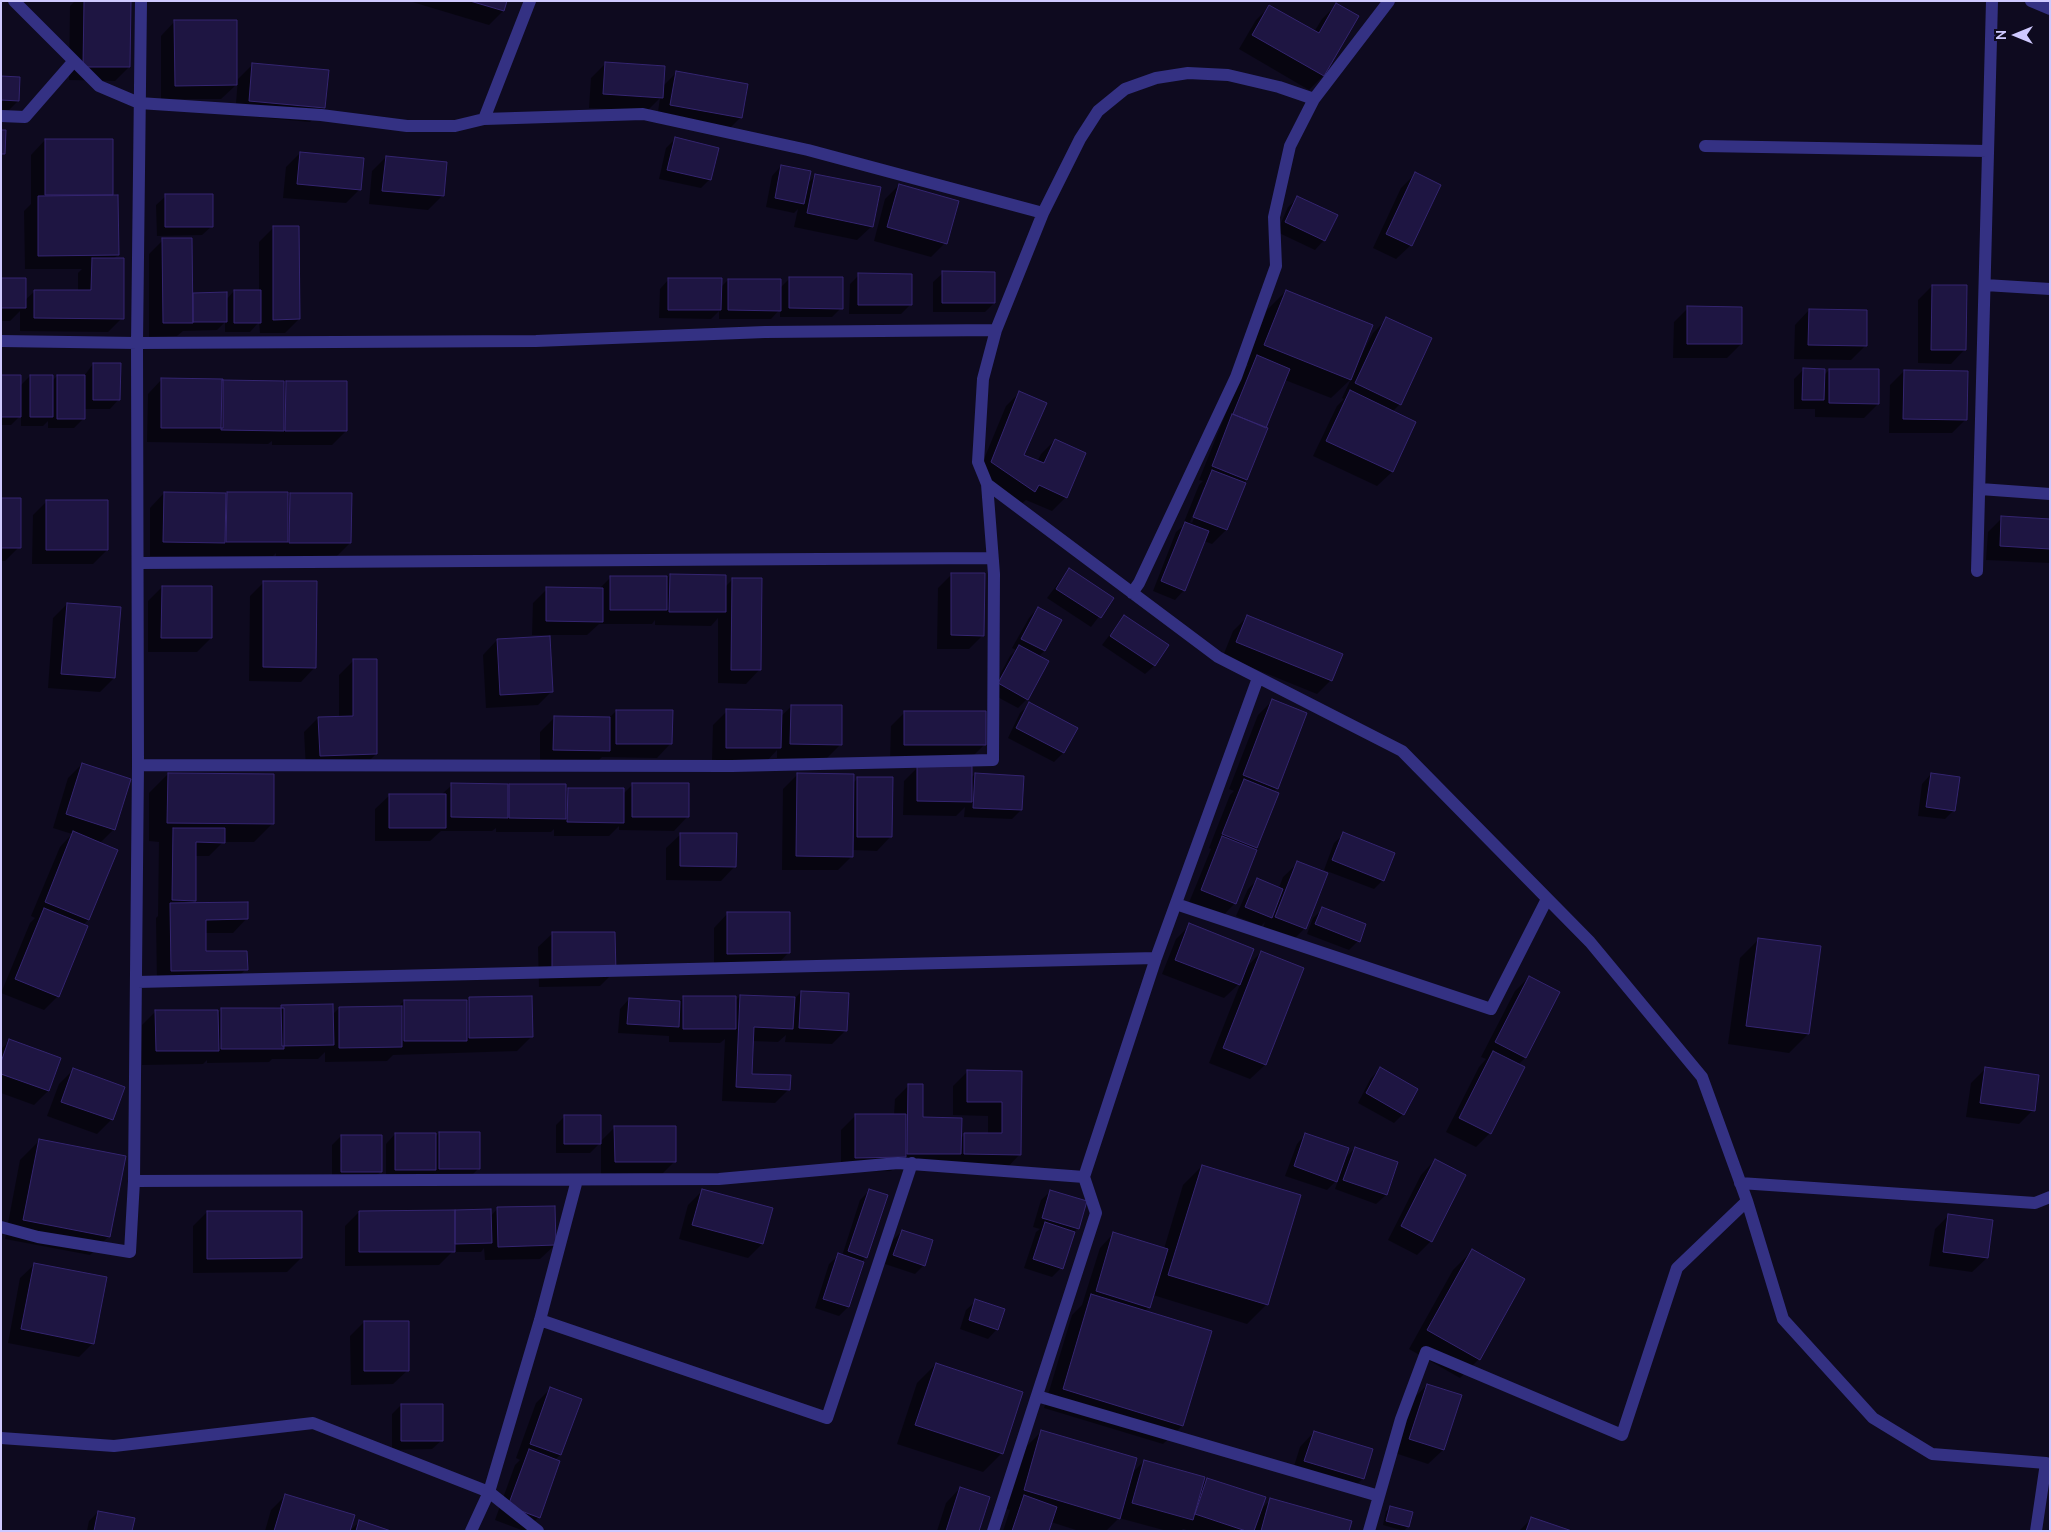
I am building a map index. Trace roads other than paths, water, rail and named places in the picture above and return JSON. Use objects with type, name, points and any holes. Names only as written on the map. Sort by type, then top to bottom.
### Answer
[{"type":"street","points":[[14,1],[99,86],[139,103],[322,115],[407,126],[455,126],[484,119],[643,114],[808,150],[1043,213]]},
{"type":"street","points":[[1,1227],[38,1237],[130,1252],[134,1181],[138,765],[137,343],[141,1]]},
{"type":"street","points":[[484,119],[530,1]]},
{"type":"street","points":[[1132,593],[1139,583],[1236,377],[1276,266],[1274,217],[1290,146],[1314,99],[1389,1]]},
{"type":"street","points":[[1976,571],[1980,489],[1992,1]]},
{"type":"street","points":[[2031,1],[2050,9]]},
{"type":"street","points":[[1,116],[25,117],[73,62]]},
{"type":"street","points":[[138,765],[732,766],[993,760],[994,574],[991,558],[987,484],[978,462],[983,379],[996,330],[1043,213],[1080,139],[1098,111],[1125,89],[1156,78],[1188,73],[1228,75],[1279,87],[1314,99]]},
{"type":"street","points":[[1706,146],[1987,151]]},
{"type":"street","points":[[1985,285],[2050,288]]},
{"type":"street","points":[[1,341],[137,343],[536,341],[765,332],[996,330]]},
{"type":"street","points":[[987,484],[1218,657],[1402,751],[1590,942],[1702,1077],[1747,1201],[1783,1320],[1873,1418],[1932,1454],[2046,1463],[2036,1531]]},
{"type":"street","points":[[1980,489],[2050,494]]},
{"type":"street","points":[[138,563],[991,558]]},
{"type":"street","points":[[993,1531],[1096,1212],[1084,1177],[1156,958],[1258,678]]},
{"type":"street","points":[[1176,904],[1491,1009],[1547,899]]},
{"type":"street","points":[[136,982],[1156,958]]},
{"type":"street","points":[[134,1181],[719,1180],[912,1163],[1084,1177]]},
{"type":"street","points":[[540,1320],[827,1418],[912,1163]]},
{"type":"street","points":[[471,1531],[489,1492],[540,1320],[577,1180]]},
{"type":"street","points":[[1740,1183],[2034,1203],[2050,1197]]},
{"type":"street","points":[[1369,1531],[1401,1419],[1426,1352],[1622,1436],[1677,1268],[1747,1201]]},
{"type":"street","points":[[1037,1396],[1379,1496]]},
{"type":"street","points":[[1,1438],[114,1446],[313,1423],[489,1492],[538,1531]]}]
